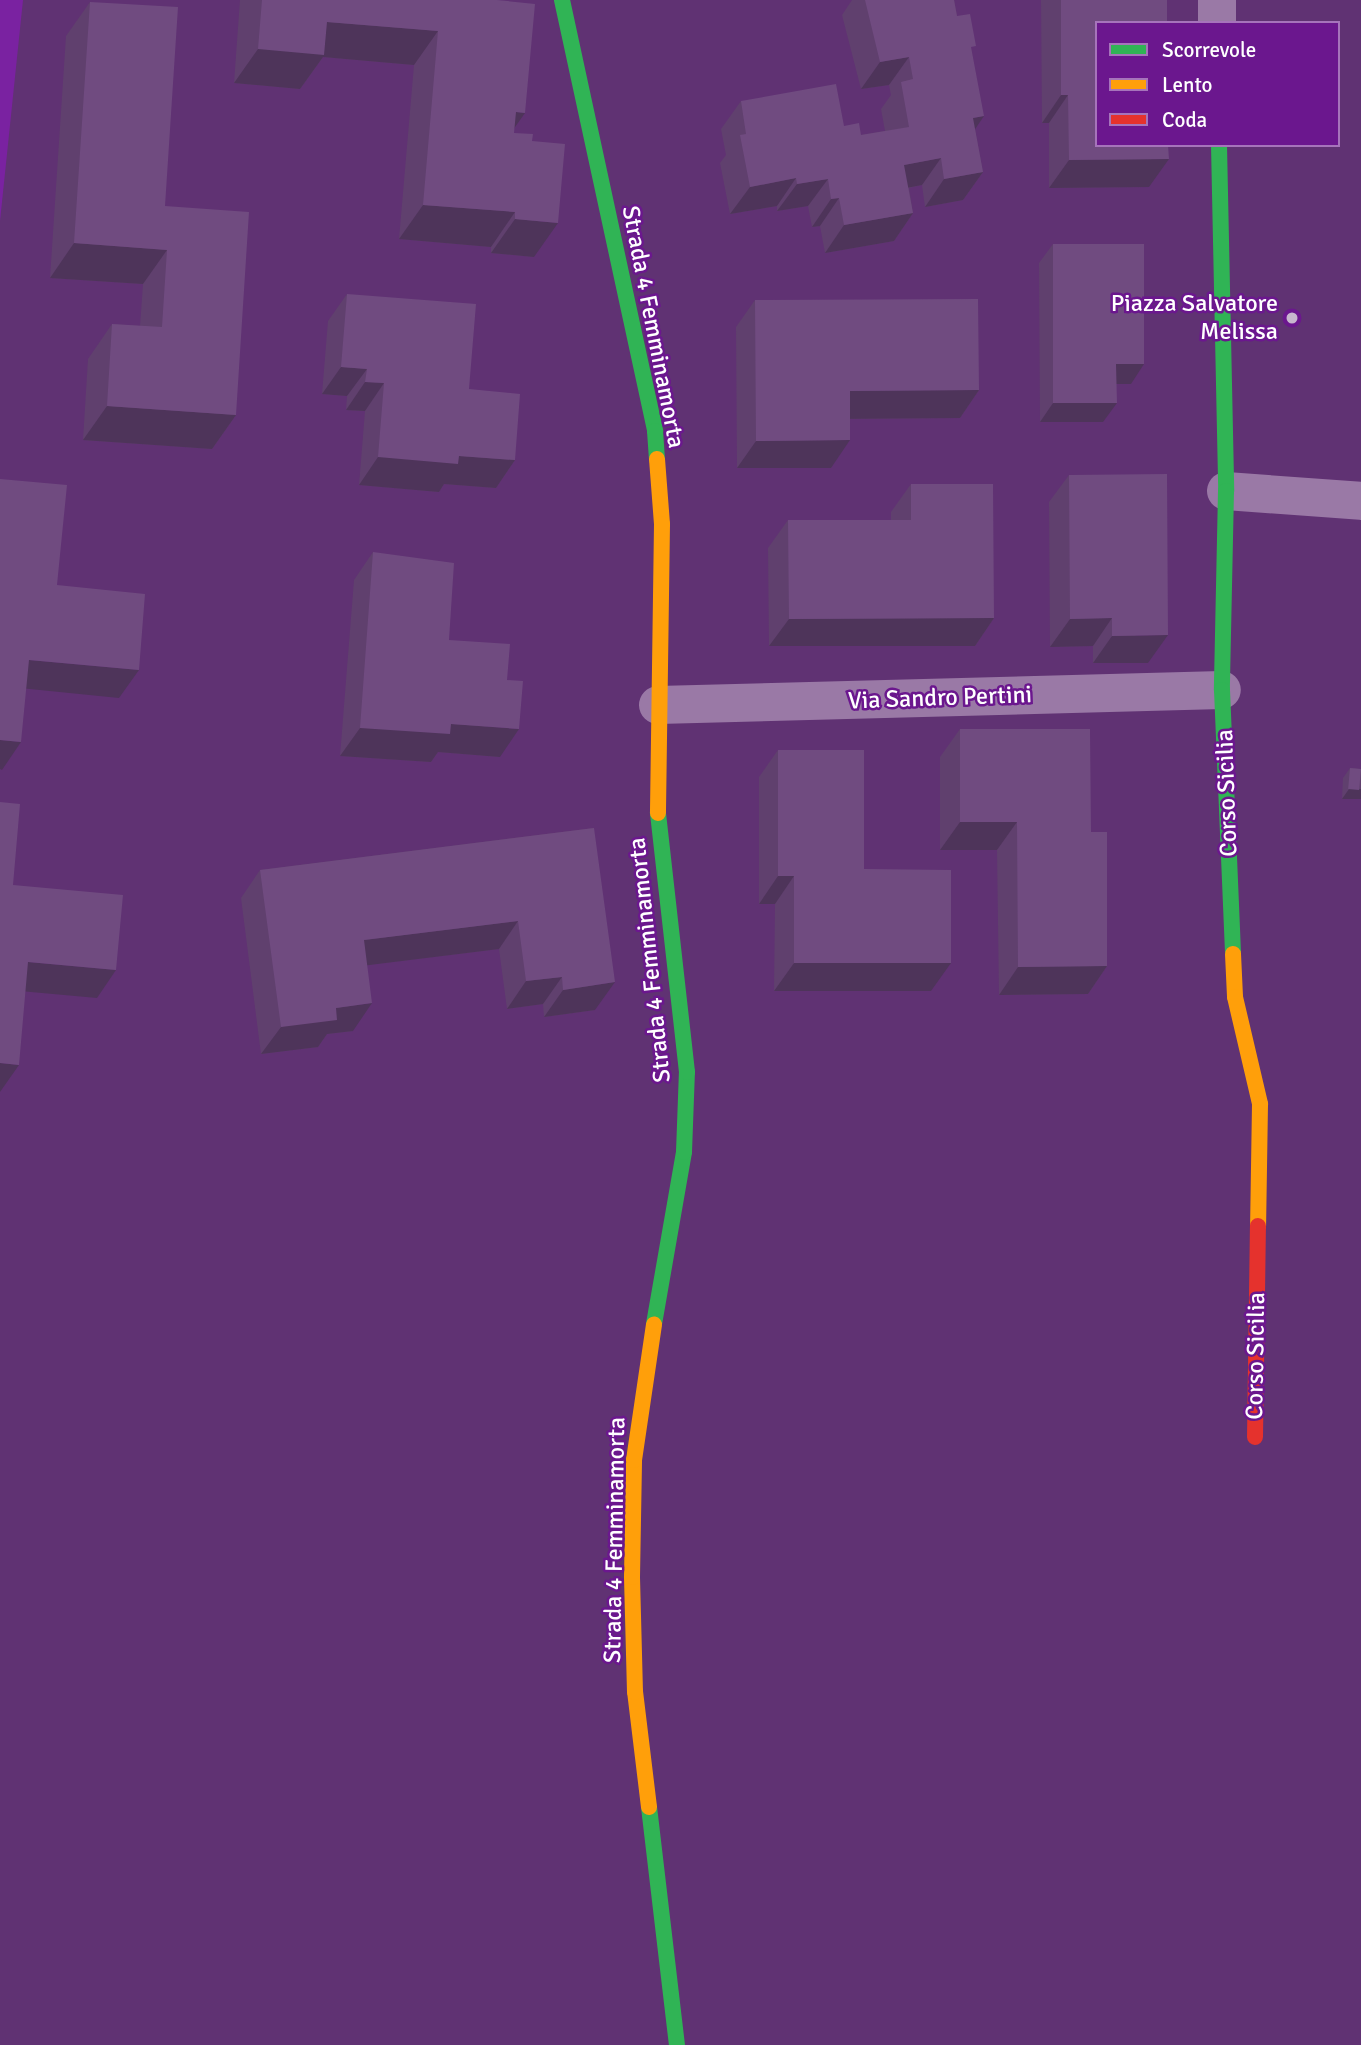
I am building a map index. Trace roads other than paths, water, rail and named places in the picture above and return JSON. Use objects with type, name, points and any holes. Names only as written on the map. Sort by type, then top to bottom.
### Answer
[{"type":"street","name":"Strada 4 Femminamorta","points":[[562,0],[655,431],[662,524],[658,823],[687,1072],[684,1152],[672,1241],[645,1366],[634,1460],[632,1577],[635,1692],[677,2045]]},
{"type":"street","points":[[1217,0],[1217,21]]},
{"type":"street","name":"Corso Sicilia","points":[[1220,147],[1226,491],[1222,690],[1235,997],[1260,1104],[1255,1437]]},
{"type":"street","points":[[1226,491],[1361,500]]},
{"type":"street","name":"Via Sandro Pertini","points":[[658,705],[1222,690]]},
{"type":"place","name":"Piazza Salvatore Melissa","points":[[1292,318]]}]
